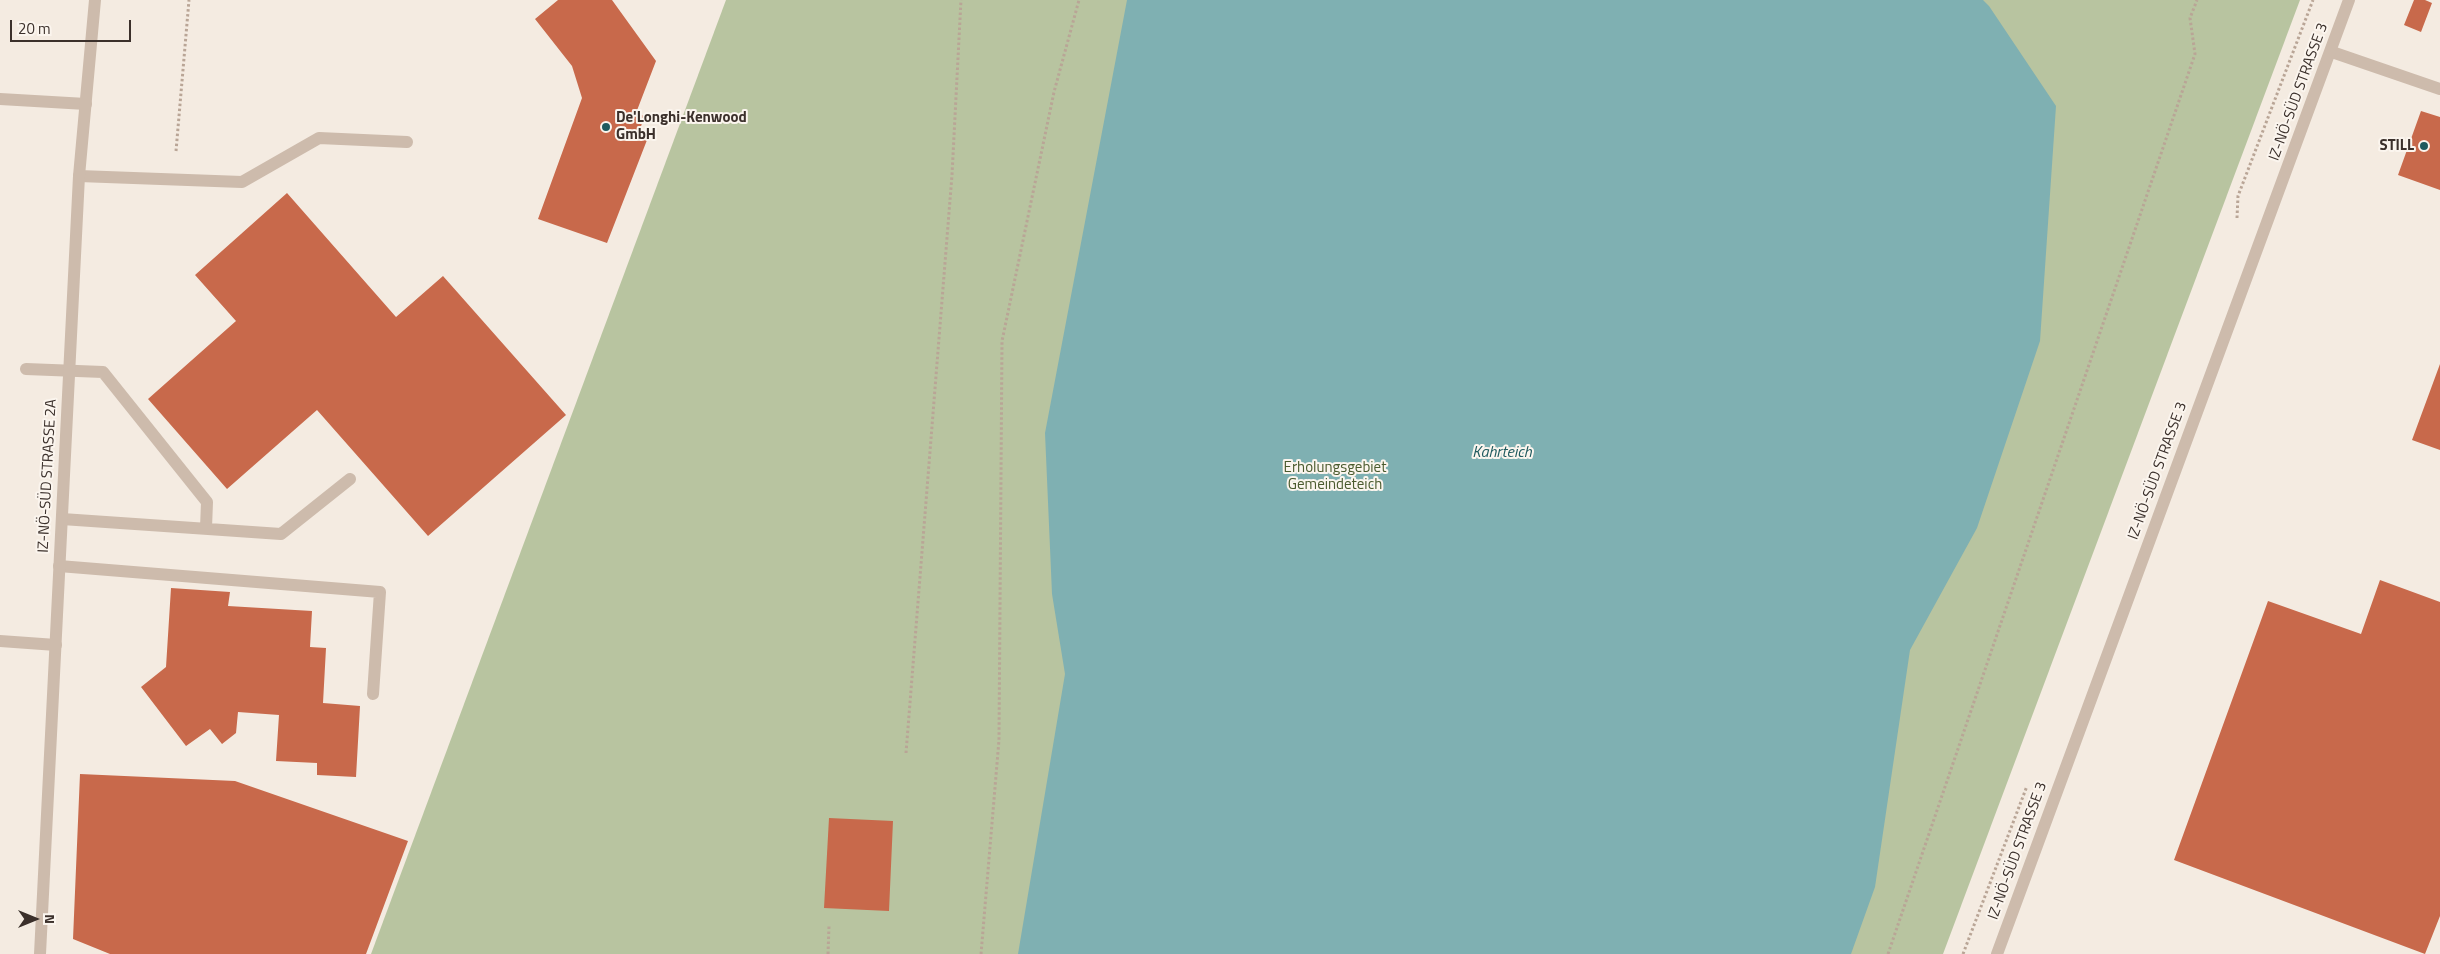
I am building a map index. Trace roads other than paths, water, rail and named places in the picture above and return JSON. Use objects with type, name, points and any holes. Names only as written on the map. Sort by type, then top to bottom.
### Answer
[{"type":"street","name":"IZ-NÖ-SÜD STRASSE 2A","points":[[40,954],[79,176],[94,0]]},
{"type":"street","name":"IZ-NÖ-SÜD STRASSE 3","points":[[1997,954],[2350,0]]},
{"type":"street","points":[[2332,52],[2440,89]]},
{"type":"street","points":[[0,99],[86,104]]},
{"type":"street","points":[[79,176],[242,182],[319,138],[407,142]]},
{"type":"street","points":[[26,369],[102,372],[207,502],[206,528]]},
{"type":"street","points":[[62,519],[281,534],[350,479]]},
{"type":"street","points":[[60,566],[380,592],[373,694]]},
{"type":"street","points":[[0,641],[56,645]]},
{"type":"water","name":"Kahrteich","points":[[1127,0],[1983,0],[1989,6],[2056,106],[2040,341],[1977,528],[1910,650],[1875,887],[1851,954],[1018,954],[1065,674],[1052,594],[1045,433]]},
{"type":"place","name":"De'Longhi-Kenwood GmbH","points":[[606,127]]},
{"type":"place","name":"STILL","points":[[2424,146]]},
{"type":"park label","name":"Erholungsgebiet Gemeindeteich","points":[[1335,476]]}]
